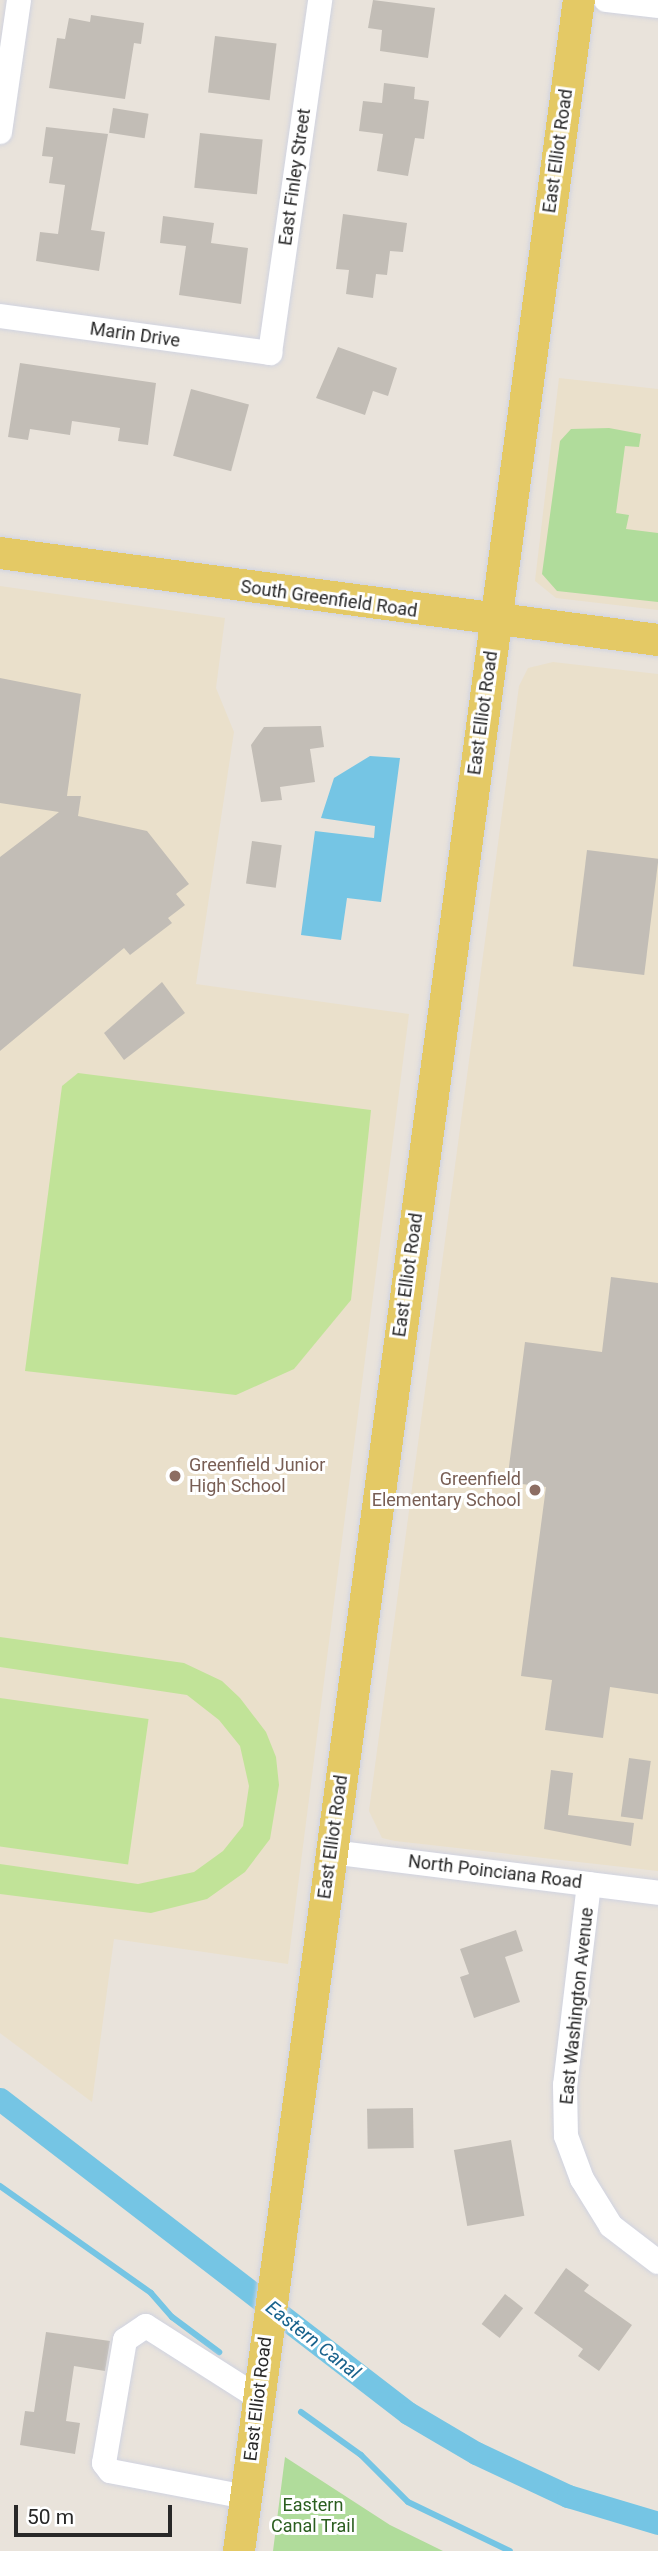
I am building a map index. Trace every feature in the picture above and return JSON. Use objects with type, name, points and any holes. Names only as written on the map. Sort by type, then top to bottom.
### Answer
[{"type":"main road","name":"East Elliot Road","points":[[239,2551],[579,0]]},
{"type":"main road","name":"South Greenfield Road","points":[[0,553],[495,621],[658,640]]},
{"type":"street","points":[[0,132],[19,0]]},
{"type":"street","name":"East Finley Street","points":[[270,354],[320,0]]},
{"type":"street","points":[[606,0],[658,6]]},
{"type":"street","name":"Marin Drive","points":[[0,316],[270,354]]},
{"type":"street","name":"North Poinciana Road","points":[[331,1852],[658,1893]]},
{"type":"street","name":"East Washington Avenue","points":[[589,1884],[565,2085],[566,2136],[582,2179],[611,2226],[658,2262]]},
{"type":"street","points":[[246,2497],[120,2473],[104,2463],[125,2340],[146,2326],[259,2398]]},
{"type":"shaded area","points":[[559,378],[658,389],[658,610],[556,598],[535,581]]},
{"type":"shaded area","name":"Greenfield Junior High School","points":[[0,586],[225,618],[216,688],[234,732],[196,984],[409,1014],[288,1964],[114,1939],[92,2102],[0,2033]]},
{"type":"shaded area","name":"Greenfield Elementary School","points":[[553,662],[658,674],[658,1871],[395,1841],[382,1838],[369,1811],[519,686],[528,668]]},
{"type":"green space","points":[[609,428],[641,434],[639,447],[625,446],[616,513],[629,515],[626,529],[658,533],[658,602],[557,591],[542,574],[560,441],[571,429]]},
{"type":"green space","points":[[78,1073],[371,1110],[351,1300],[294,1369],[236,1395],[25,1371],[62,1086]]},
{"type":"green space","points":[[0,1637],[184,1663],[222,1681],[240,1698],[266,1732],[276,1757],[279,1785],[270,1839],[245,1872],[207,1899],[151,1913],[0,1894],[0,1864],[138,1884],[194,1872],[223,1851],[243,1826],[249,1786],[240,1746],[219,1720],[187,1695],[0,1667]]},
{"type":"green space","points":[[0,1698],[149,1719],[128,1864],[0,1846]]},
{"type":"green space","name":"Eastern Canal Trail","points":[[285,2457],[390,2525],[443,2551],[273,2551]]},
{"type":"water","points":[[370,756],[400,758],[381,902],[347,898],[341,940],[301,935],[315,831],[374,838],[375,826],[321,818],[334,778]]},
{"type":"building","points":[[373,0],[435,8],[428,58],[380,51],[382,30],[368,28]]},
{"type":"building","points":[[91,15],[144,23],[141,44],[134,43],[125,99],[49,88],[57,38],[65,39],[69,18],[90,22]]},
{"type":"building","points":[[215,36],[277,44],[270,100],[208,93]]},
{"type":"building","points":[[384,83],[415,87],[414,99],[429,101],[424,139],[415,138],[408,176],[377,171],[383,134],[359,131],[363,101],[382,103]]},
{"type":"building","points":[[113,108],[149,114],[145,138],[109,133]]},
{"type":"building","points":[[46,127],[108,134],[91,230],[105,232],[99,271],[36,261],[40,232],[58,234],[65,185],[49,183],[53,157],[42,156]]},
{"type":"building","points":[[200,133],[263,140],[257,194],[194,188]]},
{"type":"building","points":[[343,214],[407,223],[403,252],[390,251],[387,275],[376,274],[373,298],[346,294],[349,270],[336,269]]},
{"type":"building","points":[[163,216],[214,223],[211,243],[248,248],[241,304],[179,295],[186,246],[160,243]]},
{"type":"building","points":[[338,347],[397,368],[388,396],[373,391],[365,415],[316,398]]},
{"type":"building","points":[[20,363],[156,383],[148,445],[118,441],[120,428],[72,421],[70,435],[30,429],[28,440],[8,437]]},
{"type":"building","points":[[191,389],[249,405],[231,471],[173,456]]},
{"type":"building","points":[[0,678],[81,694],[67,796],[81,796],[78,816],[147,831],[189,884],[176,894],[185,905],[168,918],[172,923],[130,955],[124,948],[0,1051],[0,857],[59,812],[0,803]]},
{"type":"building","points":[[321,726],[324,747],[310,749],[315,782],[280,787],[282,800],[261,802],[251,745],[264,727]]},
{"type":"building","points":[[252,841],[282,845],[276,888],[246,884]]},
{"type":"building","points":[[587,850],[658,859],[644,975],[573,966]]},
{"type":"building","points":[[162,982],[185,1013],[124,1060],[104,1033]]},
{"type":"building","points":[[611,1277],[658,1283],[658,1694],[610,1687],[603,1738],[545,1730],[552,1680],[521,1676],[546,1487],[507,1482],[525,1342],[602,1352]]},
{"type":"building","points":[[629,1758],[651,1761],[643,1819],[621,1816]]},
{"type":"building","points":[[551,1770],[573,1773],[568,1815],[634,1823],[631,1846],[544,1829]]},
{"type":"building","points":[[516,1930],[523,1951],[505,1957],[520,2002],[474,2018],[460,1977],[469,1974],[460,1949]]},
{"type":"building","points":[[413,2108],[414,2148],[368,2149],[367,2109]]},
{"type":"building","points":[[511,2140],[524,2216],[467,2226],[454,2150]]},
{"type":"building","points":[[566,2268],[589,2285],[584,2291],[632,2325],[599,2371],[578,2356],[583,2349],[534,2313]]},
{"type":"building","points":[[505,2294],[523,2308],[500,2338],[482,2324]]},
{"type":"building","points":[[46,2332],[110,2341],[105,2371],[74,2366],[66,2421],[80,2423],[75,2454],[20,2445],[25,2411],[34,2412]]},
{"type":"waterway","name":"Eastern Canal","points":[[0,2099],[408,2413],[476,2453],[568,2496],[658,2523]]},
{"type":"waterway","points":[[0,2186],[151,2293],[172,2317],[219,2352]]},
{"type":"waterway","points":[[301,2412],[361,2455],[408,2502],[510,2551]]},
{"type":"place","name":"Greenfield Junior High School","points":[[175,1476]]},
{"type":"place","name":"Greenfield Elementary School","points":[[535,1490]]}]
